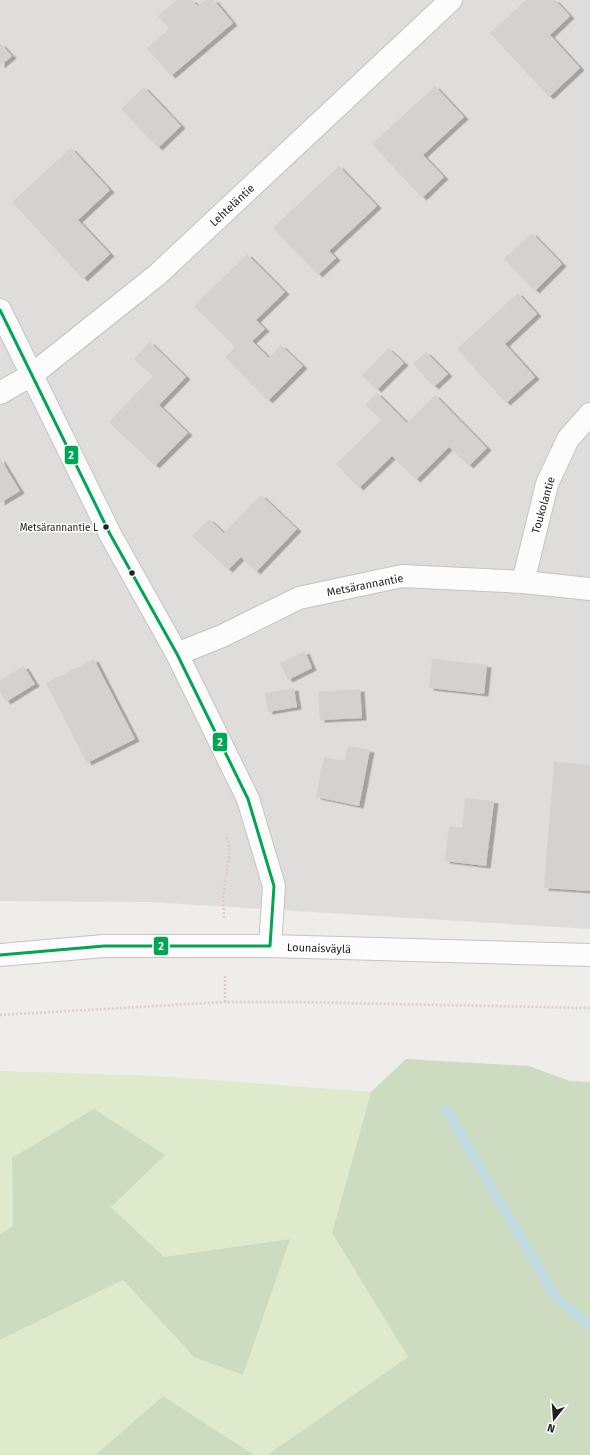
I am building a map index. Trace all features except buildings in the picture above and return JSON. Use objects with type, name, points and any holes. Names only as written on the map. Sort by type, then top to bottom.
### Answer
[{"type":"street","name":"Lehteläntie","points":[[0,393],[33,374],[157,275],[451,0]]},
{"type":"street","points":[[0,310],[33,374],[42,398],[110,534],[177,654],[248,799],[274,886],[270,946]]},
{"type":"street","name":"Toukolantie","points":[[523,582],[547,484],[568,439],[590,414]]},
{"type":"street","name":"Metsärannantie","points":[[177,654],[222,636],[299,598],[402,576],[523,582],[590,589]]},
{"type":"street","name":"Lounaisväylä","points":[[0,955],[104,946],[270,946],[590,955]]},
{"type":"path","points":[[225,1002],[226,946],[223,897],[230,849],[227,834]]},
{"type":"path","points":[[0,1015],[225,1002],[590,1008]]},
{"type":"shaded area","points":[[0,0],[590,0],[590,929],[149,902],[0,901]]},
{"type":"green space","points":[[406,1059],[529,1066],[570,1081],[590,1082],[590,1455],[267,1455],[408,1357],[332,1233],[371,1092]]},
{"type":"green space","points":[[0,1071],[158,1076],[371,1092],[332,1233],[408,1357],[267,1455],[254,1455],[163,1396],[95,1455],[0,1455],[0,1340],[123,1280],[194,1357],[290,1239],[164,1257],[111,1207],[12,1158],[13,1226],[0,1234]]},
{"type":"green space","points":[[94,1109],[165,1155],[111,1207],[164,1257],[290,1239],[243,1375],[194,1357],[123,1280],[0,1340],[0,1234],[13,1226],[12,1158]]},
{"type":"green space","points":[[163,1396],[254,1455],[95,1455]]},
{"type":"waterway","points":[[446,1109],[554,1295],[590,1326]]},
{"type":"transit line","name":"2","points":[[0,310],[110,534],[177,654],[248,799],[274,886],[270,946],[104,946],[0,955]]},
{"type":"place","name":"Metsärannantie L","points":[[106,527]]}]
